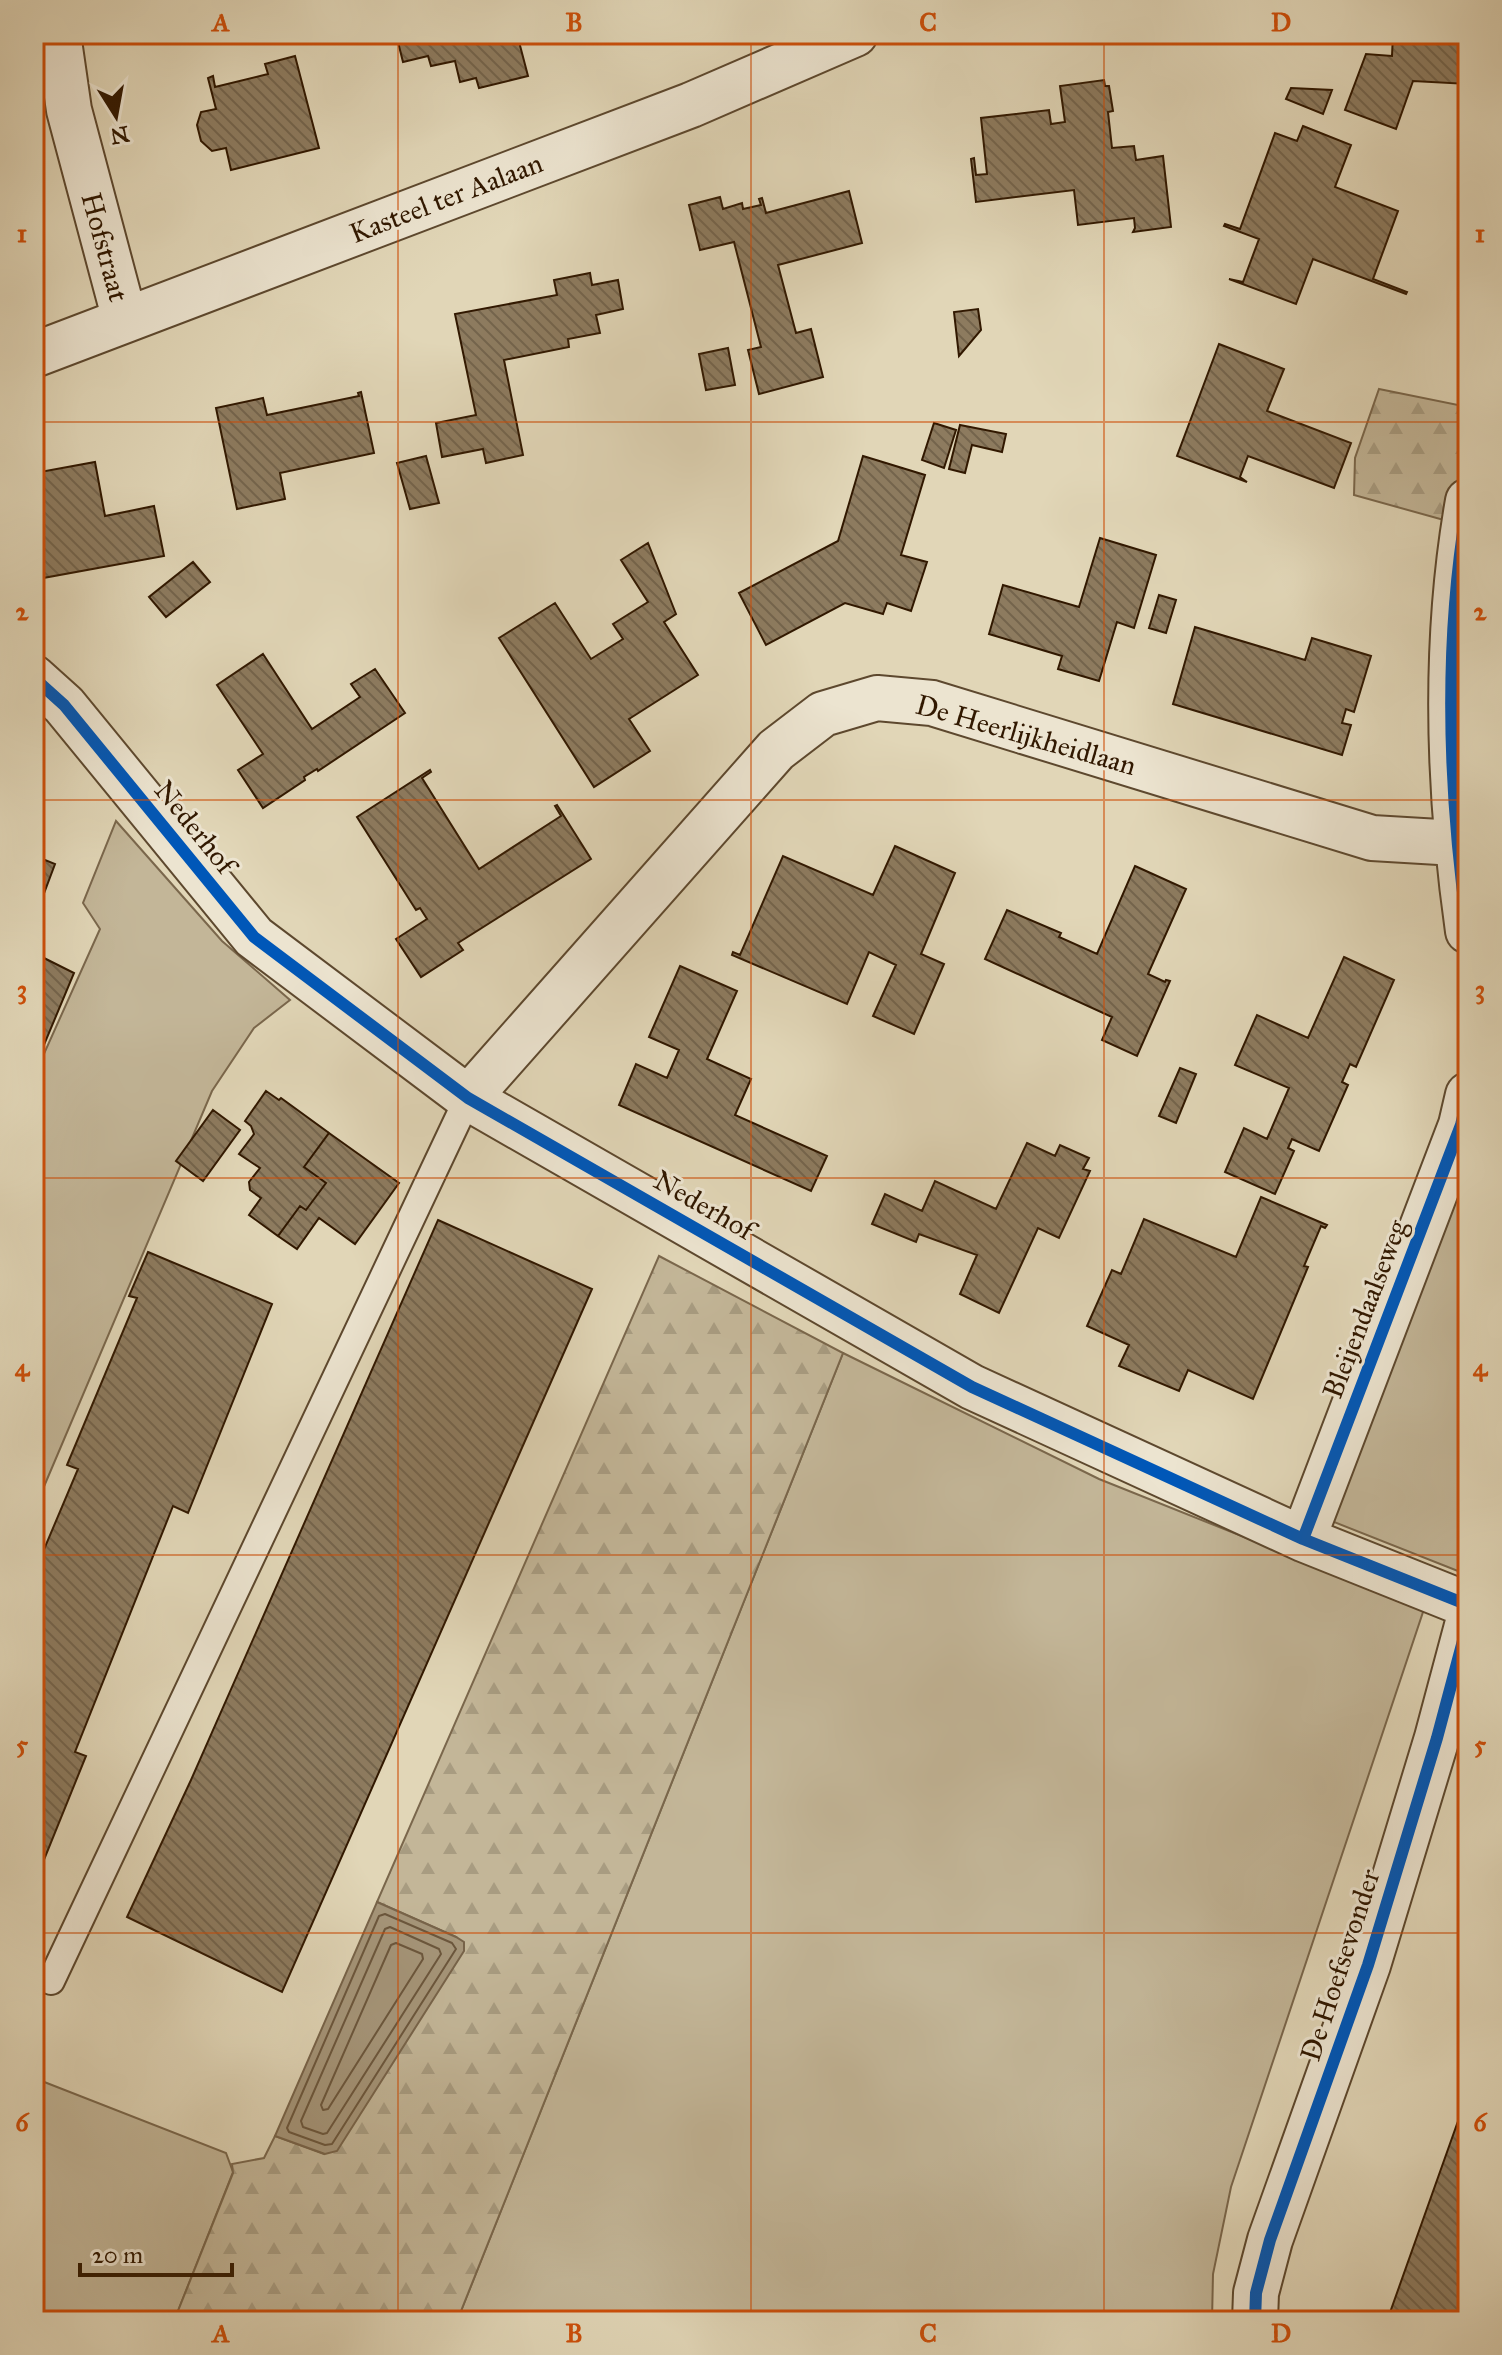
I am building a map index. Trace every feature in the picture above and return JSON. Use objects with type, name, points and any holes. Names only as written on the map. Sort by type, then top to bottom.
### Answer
[{"type":"street","name":"Hofstraat","points":[[58,34],[69,110],[125,320]]},
{"type":"street","name":"Kasteel ter Aalaan","points":[[34,355],[676,110],[855,34]]},
{"type":"street","points":[[1468,501],[1451,663],[1456,843],[1468,931]]},
{"type":"street","name":"Nederhof","points":[[34,678],[64,705],[254,937],[468,1098],[972,1387],[1303,1539],[1468,1605]]},
{"type":"street","name":"De Heerlijkheidlaan","points":[[468,1098],[776,750],[823,714],[877,698],[932,703],[1372,838],[1456,843]]},
{"type":"street","name":"Bleijendaalseweg","points":[[1303,1539],[1461,1125],[1468,1095]]},
{"type":"street","name":"De Hoefsevonder","points":[[1255,2321],[1256,2293],[1270,2240],[1368,1965],[1437,1738],[1468,1622]]},
{"type":"lane","points":[[51,1981],[468,1098]]},
{"type":"green space","points":[[1379,389],[1468,407],[1468,432],[1451,522],[1354,495],[1355,458]]},
{"type":"green space","points":[[116,821],[222,941],[290,1000],[254,1028],[212,1091],[34,1510],[34,1076],[100,929],[83,903]]},
{"type":"green space","points":[[1468,1168],[1468,1575],[1329,1520]]},
{"type":"green space","points":[[659,1256],[843,1353],[457,2321],[174,2321],[233,2173],[232,2164],[264,2158],[275,2136],[324,2154],[456,1937],[377,1902]]},
{"type":"green space","points":[[843,1353],[1099,1479],[1424,1609],[1231,2187],[1213,2274],[1212,2321],[457,2321]]},
{"type":"green space","points":[[34,2078],[226,2153],[233,2172],[174,2321],[34,2321]]},
{"type":"water","points":[[377,1902],[456,1937],[464,1942],[464,1951],[337,2151],[325,2154],[275,2136]]},
{"type":"building","points":[[396,34],[517,34],[528,76],[479,88],[476,78],[460,82],[455,61],[431,66],[428,56],[403,62]]},
{"type":"building","points":[[1393,34],[1468,34],[1468,84],[1413,81],[1396,129],[1345,110],[1366,54],[1392,56]]},
{"type":"building","points":[[295,56],[319,148],[231,170],[226,148],[212,151],[201,141],[197,125],[201,112],[216,109],[208,78],[213,76],[215,87],[268,74],[265,64]]},
{"type":"building","points":[[1104,80],[1105,86],[1109,86],[1113,111],[1108,112],[1112,148],[1134,146],[1136,160],[1163,156],[1171,227],[1133,232],[1134,218],[1078,225],[1074,190],[976,202],[971,159],[974,158],[976,175],[987,174],[981,118],[1049,110],[1051,124],[1065,122],[1060,86]]},
{"type":"building","points":[[1291,88],[1332,90],[1323,114],[1286,99]]},
{"type":"building","points":[[1303,126],[1351,145],[1335,187],[1398,211],[1373,279],[1406,294],[1313,259],[1296,304],[1229,279],[1243,282],[1259,239],[1224,226],[1240,229],[1275,133],[1297,141]]},
{"type":"building","points":[[849,191],[862,243],[778,265],[796,333],[811,329],[823,377],[759,394],[748,350],[761,347],[734,242],[700,250],[689,205],[720,197],[723,209],[742,203],[743,209],[761,205],[759,199],[762,198],[766,213]]},
{"type":"building","points":[[590,273],[592,285],[618,280],[623,309],[596,315],[600,333],[568,339],[569,347],[504,360],[523,455],[486,463],[483,449],[442,457],[436,423],[476,415],[455,314],[557,295],[554,280]]},
{"type":"building","points":[[978,309],[981,330],[959,356],[954,312]]},
{"type":"building","points":[[1219,344],[1284,369],[1267,411],[1351,443],[1334,488],[1248,456],[1240,477],[1247,482],[1177,456]]},
{"type":"building","points":[[728,348],[735,385],[706,390],[699,354]]},
{"type":"building","points":[[361,392],[374,453],[280,473],[285,499],[237,509],[216,408],[263,398],[267,415],[359,396]]},
{"type":"building","points":[[934,423],[956,430],[944,468],[922,460]]},
{"type":"building","points":[[960,425],[1006,434],[1002,452],[972,445],[965,473],[949,469]]},
{"type":"building","points":[[426,456],[439,503],[410,509],[397,463]]},
{"type":"building","points":[[863,456],[925,475],[901,555],[927,562],[911,611],[887,603],[883,614],[845,603],[766,645],[739,593],[838,541]]},
{"type":"building","points":[[95,462],[105,516],[154,506],[164,556],[43,578],[34,532],[34,479],[41,478],[40,472]]},
{"type":"building","points":[[1100,538],[1156,555],[1134,628],[1117,622],[1099,681],[1058,669],[1062,656],[989,634],[1003,585],[1079,607]]},
{"type":"building","points":[[648,543],[676,614],[664,622],[698,675],[629,719],[650,751],[594,787],[499,638],[555,603],[591,659],[623,639],[613,624],[648,602],[621,560]]},
{"type":"building","points":[[193,562],[210,582],[166,617],[149,597]]},
{"type":"building","points":[[1159,595],[1176,600],[1166,633],[1149,628]]},
{"type":"building","points":[[1195,627],[1305,660],[1312,638],[1371,656],[1354,712],[1346,709],[1342,723],[1351,725],[1342,755],[1173,704]]},
{"type":"building","points":[[263,654],[312,729],[360,697],[351,684],[375,669],[405,713],[318,771],[304,777],[305,780],[263,808],[238,770],[263,754],[217,685]]},
{"type":"building","points":[[430,770],[422,778],[479,869],[561,816],[557,805],[591,859],[458,943],[463,950],[421,977],[396,939],[427,919],[420,908],[416,910],[357,817]]},
{"type":"building","points":[[34,842],[39,844],[35,856],[55,864],[37,912],[34,911]]},
{"type":"building","points":[[895,846],[955,873],[921,954],[944,964],[914,1034],[873,1016],[896,965],[869,952],[847,1004],[732,955],[733,952],[740,955],[783,856],[873,895]]},
{"type":"building","points":[[1135,866],[1186,889],[1148,974],[1165,982],[1170,981],[1137,1056],[1102,1040],[1112,1017],[985,959],[1007,910],[1061,933],[1059,937],[1097,954]]},
{"type":"building","points":[[34,953],[74,973],[36,1064],[34,1063]]},
{"type":"building","points":[[1344,957],[1394,980],[1356,1067],[1350,1064],[1342,1082],[1348,1085],[1319,1151],[1292,1139],[1288,1148],[1294,1151],[1275,1194],[1225,1172],[1244,1128],[1267,1139],[1289,1088],[1235,1065],[1257,1015],[1308,1038]]},
{"type":"building","points":[[680,966],[737,991],[707,1059],[751,1079],[735,1115],[827,1156],[811,1191],[619,1105],[636,1064],[667,1078],[679,1050],[649,1037]]},
{"type":"building","points":[[1180,1068],[1196,1074],[1176,1123],[1159,1116]]},
{"type":"building","points":[[266,1091],[279,1100],[281,1098],[329,1133],[304,1167],[326,1183],[306,1210],[300,1206],[278,1236],[249,1215],[261,1198],[250,1190],[249,1182],[260,1168],[239,1154],[254,1134],[245,1121]]},
{"type":"building","points":[[213,1110],[240,1130],[203,1181],[176,1161]]},
{"type":"building","points":[[329,1133],[399,1183],[355,1244],[319,1218],[297,1249],[278,1236],[300,1206],[306,1210],[326,1183],[304,1167]]},
{"type":"building","points":[[1027,1143],[1055,1156],[1060,1145],[1089,1158],[1083,1169],[1090,1171],[1059,1238],[1038,1228],[999,1313],[960,1294],[977,1255],[919,1234],[916,1242],[872,1224],[885,1194],[922,1211],[935,1181],[996,1209]]},
{"type":"building","points":[[1261,1197],[1327,1225],[1325,1228],[1321,1226],[1304,1266],[1308,1267],[1253,1399],[1188,1370],[1179,1391],[1119,1366],[1129,1345],[1087,1326],[1112,1270],[1121,1274],[1144,1219],[1236,1257]]},
{"type":"building","points":[[438,1220],[592,1289],[282,1992],[127,1917],[191,1780]]},
{"type":"building","points":[[148,1252],[272,1304],[188,1513],[173,1506],[75,1752],[86,1756],[37,1877],[34,1875],[34,1573],[78,1469],[67,1465],[137,1298],[129,1296]]},
{"type":"building","points":[[1468,2093],[1468,2321],[1387,2321]]},
{"type":"cycle path","points":[[1468,501],[1455,608],[1451,716],[1456,824],[1468,931]]},
{"type":"cycle path","points":[[34,678],[64,705],[254,937],[468,1098],[972,1387],[1303,1539],[1468,1605]]},
{"type":"cycle path","points":[[1303,1539],[1461,1125],[1468,1095]]},
{"type":"cycle path","points":[[1255,2321],[1256,2293],[1270,2240],[1368,1965],[1437,1738],[1468,1622]]}]
